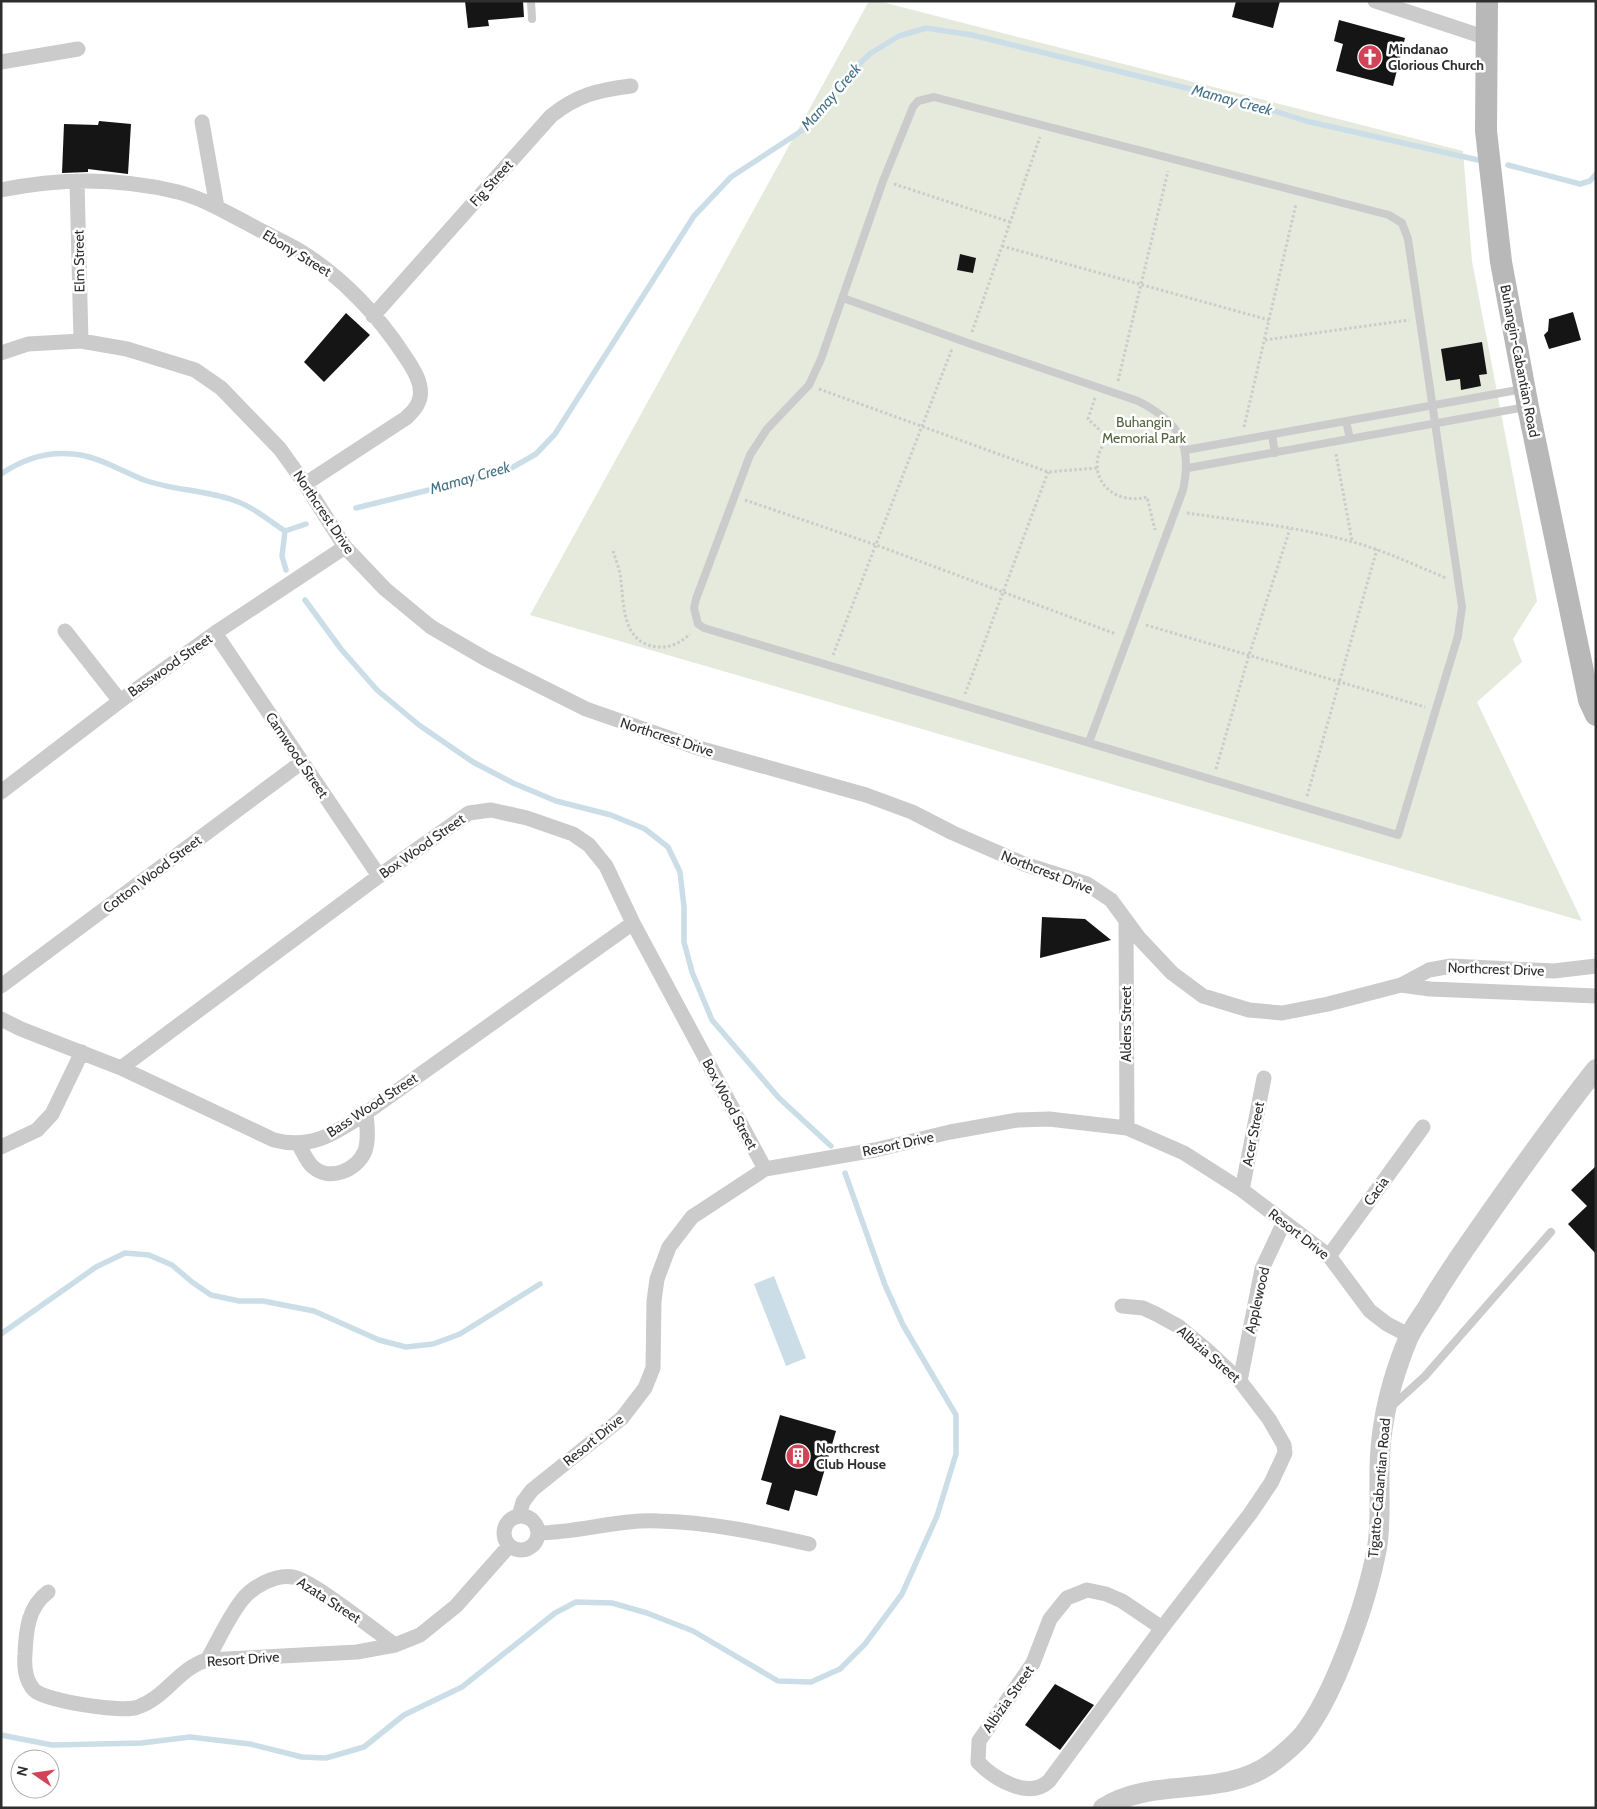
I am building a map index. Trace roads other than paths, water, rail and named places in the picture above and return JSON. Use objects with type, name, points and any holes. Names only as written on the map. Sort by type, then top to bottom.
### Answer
[{"type":"main road","name":"Buhangin-Cabantian Road","points":[[1487,1],[1486,131],[1502,262],[1527,398],[1589,700],[1596,715]]},
{"type":"street","points":[[1375,1],[1487,38]]},
{"type":"street","points":[[1,62],[78,49]]},
{"type":"street","name":"Fig Street","points":[[373,316],[550,116],[568,102],[586,94],[631,86]]},
{"type":"street","points":[[202,122],[217,207]]},
{"type":"street","name":"Elm Street","points":[[77,182],[81,341]]},
{"type":"street","name":"Ebony Street","points":[[1,190],[24,185],[130,182],[180,192],[217,207],[300,252],[335,276],[390,333],[416,373],[420,388],[418,403],[406,418],[306,484]]},
{"type":"street","name":"Northcrest Drive","points":[[1,353],[28,344],[81,341],[127,349],[195,370],[221,388],[280,449],[306,484],[345,547],[385,589],[431,626],[486,660],[586,709],[695,747],[866,795],[912,812],[953,833],[1024,864],[1087,884],[1111,900],[1172,973],[1203,996],[1249,1010],[1282,1013],[1328,1004],[1401,985],[1429,970],[1451,966],[1554,971],[1596,966]]},
{"type":"street","name":"Basswood Street","points":[[1,792],[120,701],[215,633],[345,547]]},
{"type":"street","points":[[64,631],[120,701]]},
{"type":"street","name":"Camwood Street","points":[[215,633],[379,876]]},
{"type":"street","name":"Cotton Wood Street","points":[[1,986],[302,762]]},
{"type":"street","name":"Box Wood Street","points":[[121,1068],[379,876],[469,813],[491,810],[527,818],[573,834],[589,845],[606,866],[633,923],[765,1168]]},
{"type":"street","name":"Alders Street","points":[[1126,920],[1126,1128]]},
{"type":"street","name":"Bass Wood Street","points":[[299,1145],[330,1134],[366,1113],[633,923]]},
{"type":"street","points":[[1535,992],[1536,970]]},
{"type":"street","name":"Northcrest Drive","points":[[1401,985],[1430,989],[1596,996]]},
{"type":"street","points":[[1,1019],[21,1029],[121,1068],[266,1137],[299,1145],[314,1168],[324,1173],[347,1171],[358,1162],[364,1152],[367,1141],[366,1113]]},
{"type":"street","points":[[1,1147],[37,1130],[52,1114],[82,1052]]},
{"type":"street","name":"Tigatto-Cabantian Road","points":[[1103,1808],[1125,1796],[1144,1790],[1225,1784],[1250,1776],[1273,1762],[1301,1737],[1338,1671],[1358,1616],[1377,1548],[1380,1455],[1386,1412],[1399,1362],[1410,1336],[1454,1263],[1554,1122],[1596,1069]]},
{"type":"street","name":"Acer Street","points":[[1242,1190],[1264,1078]]},
{"type":"street","name":"Resort Drive","points":[[519,1516],[523,1502],[532,1490],[622,1418],[645,1388],[654,1368],[654,1301],[657,1279],[669,1247],[692,1217],[765,1168],[875,1150],[950,1132],[1018,1120],[1050,1120],[1126,1128],[1184,1153],[1242,1190],[1328,1256],[1370,1311],[1386,1324],[1410,1336]]},
{"type":"street","name":"Cacia","points":[[1328,1256],[1423,1127]]},
{"type":"street","name":"Applewood","points":[[1240,1381],[1262,1269],[1284,1222]]},
{"type":"street","name":"Albizia Street","points":[[1122,1306],[1143,1308],[1178,1326],[1240,1381],[1269,1419],[1284,1445],[1282,1461],[1250,1514],[1043,1787],[1035,1790],[1008,1783],[987,1772],[978,1762],[979,1741],[1033,1663],[1050,1619],[1068,1598],[1087,1590],[1106,1594],[1122,1601],[1162,1628]]},
{"type":"street","points":[[519,1516],[532,1520],[538,1533],[535,1542],[528,1549],[518,1550],[509,1546],[504,1530],[509,1520],[519,1516]]},
{"type":"street","points":[[538,1533],[553,1533],[614,1522],[659,1521],[745,1530],[809,1544]]},
{"type":"street","name":"Resort Drive","points":[[48,1592],[37,1600],[30,1616],[25,1652],[26,1675],[34,1689],[40,1695],[124,1710],[139,1707],[152,1699],[184,1670],[206,1660],[357,1652],[395,1645],[420,1635],[456,1606],[509,1546]]},
{"type":"street","name":"Azata Street","points":[[206,1660],[243,1600],[258,1586],[275,1579],[293,1577],[312,1586],[395,1645]]},
{"type":"lane","points":[[531,1],[532,18]]},
{"type":"lane","points":[[925,98],[942,98],[1299,191],[1389,215],[1402,223],[1408,239],[1460,584],[1461,622],[1398,835],[704,628],[698,624],[695,617],[696,599],[750,455],[767,429],[809,385],[843,298],[884,181],[913,107],[918,101],[925,98]]},
{"type":"lane","points":[[843,298],[1115,393],[1155,410],[1170,422],[1180,435],[1186,450],[1188,468],[1176,512],[1089,742]]},
{"type":"lane","points":[[1186,450],[1432,406],[1527,398]]},
{"type":"lane","points":[[1188,468],[1435,424],[1527,398]]},
{"type":"lane","points":[[1346,421],[1350,439]]},
{"type":"lane","points":[[1272,435],[1275,453]]},
{"type":"lane","points":[[1386,1412],[1425,1376],[1551,1232]]},
{"type":"waterway","name":"Mamay Creek","points":[[356,508],[506,471],[536,454],[555,434],[694,216],[731,177],[806,128],[842,80],[871,53],[899,36],[926,28],[972,35],[1255,105],[1306,121],[1478,160]]},
{"type":"waterway","name":"Mamay Creek","points":[[1508,165],[1580,184],[1590,181],[1596,174]]},
{"type":"waterway","points":[[1,474],[35,457],[63,453],[82,455],[144,480],[211,494],[240,503],[285,531]]},
{"type":"waterway","name":"Mamay Creek","points":[[285,531],[306,524]]},
{"type":"waterway","points":[[285,531],[282,556],[286,570]]},
{"type":"waterway","points":[[305,600],[341,649],[377,690],[419,725],[473,762],[513,783],[556,801],[611,815],[645,829],[668,847],[680,872],[684,907],[684,942],[692,972],[712,1020],[779,1098],[831,1146]]},
{"type":"waterway","points":[[1,1735],[52,1745],[142,1743],[190,1737],[250,1744],[302,1757],[326,1758],[364,1747],[404,1715],[462,1687],[555,1613],[576,1602],[612,1603],[647,1613],[693,1631],[778,1681],[811,1682],[840,1669],[865,1644],[902,1594],[937,1516],[956,1454],[956,1415],[903,1325],[885,1285],[845,1173]]},
{"type":"waterway","points":[[1,1334],[96,1267],[125,1253],[149,1255],[172,1265],[211,1295],[239,1301],[263,1301],[314,1311],[379,1340],[406,1347],[433,1344],[460,1334],[540,1284]]},
{"type":"place","name":"Mindanao Glorious Church","points":[[1370,57]]},
{"type":"place","name":"Northcrest Club House","points":[[798,1456]]},
{"type":"park label","name":"Buhangin Memorial Park","points":[[1144,430]]}]
